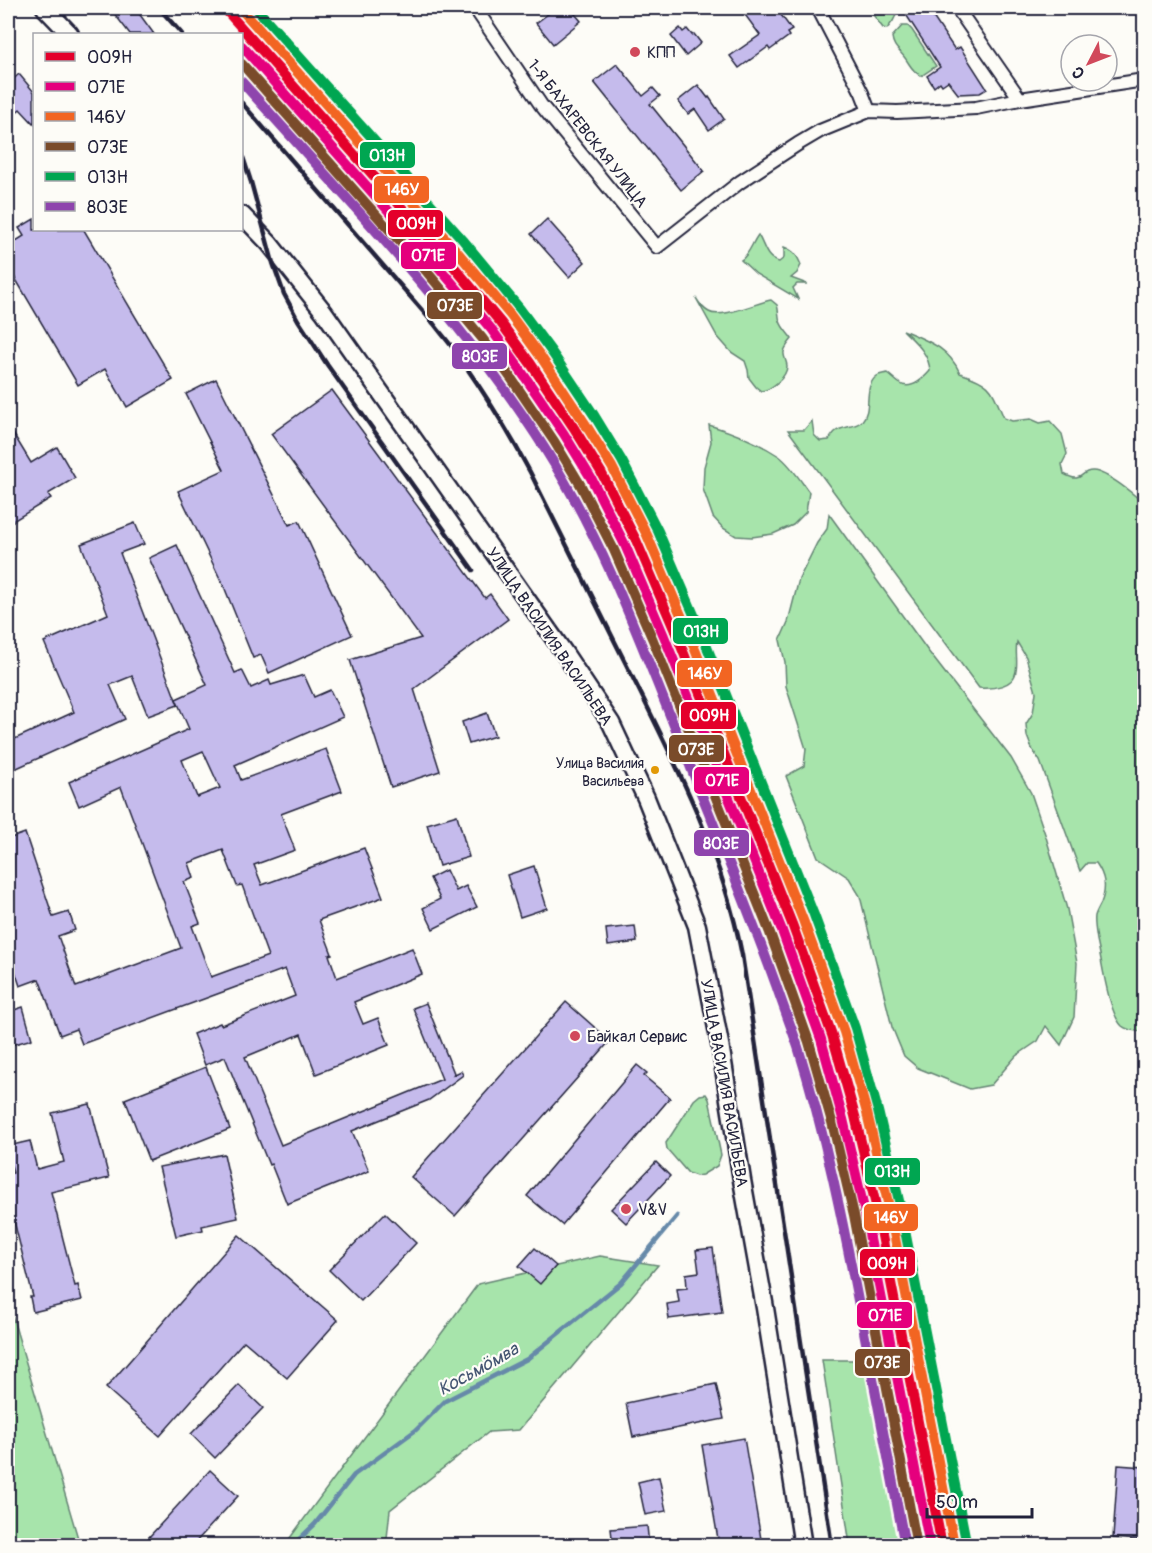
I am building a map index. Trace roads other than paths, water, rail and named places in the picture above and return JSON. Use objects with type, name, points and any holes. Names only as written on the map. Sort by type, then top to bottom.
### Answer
[{"type":"main road","points":[[45,8],[69,33]]},
{"type":"main road","name":"УЛИЦА ВАСИЛИЯ ВАСИЛЬЕВА","points":[[243,216],[269,243],[324,312],[563,651],[611,723],[646,798],[697,926],[720,1044],[803,1545]]},
{"type":"street","name":"1-Я БАХАРЕВСКАЯ УЛИЦА","points":[[475,8],[541,105],[657,247],[740,182],[798,144],[868,111]]},
{"type":"street","points":[[818,8],[862,93],[868,111],[897,112],[976,108],[1144,80]]},
{"type":"street","points":[[957,8],[1020,99]]},
{"type":"waterway","name":"Косьмӧмва","points":[[292,1546],[315,1524],[354,1475],[416,1430],[445,1401],[527,1359],[621,1283],[677,1216]]},
{"type":"railway","points":[[159,8],[181,33]]},
{"type":"railway","points":[[243,104],[434,324],[456,351],[489,402],[530,472],[666,744],[697,812],[723,882],[742,955],[832,1546]]},
{"type":"railway","points":[[243,157],[273,263],[284,294],[298,320],[328,366],[473,570]]},
{"type":"place","name":"КПП","points":[[635,52]]},
{"type":"place","name":"Улица Василия Васильева","points":[[655,770]]},
{"type":"place","name":"Байкал Сервис","points":[[575,1036]]},
{"type":"place","name":"V&V","points":[[626,1209]]}]
